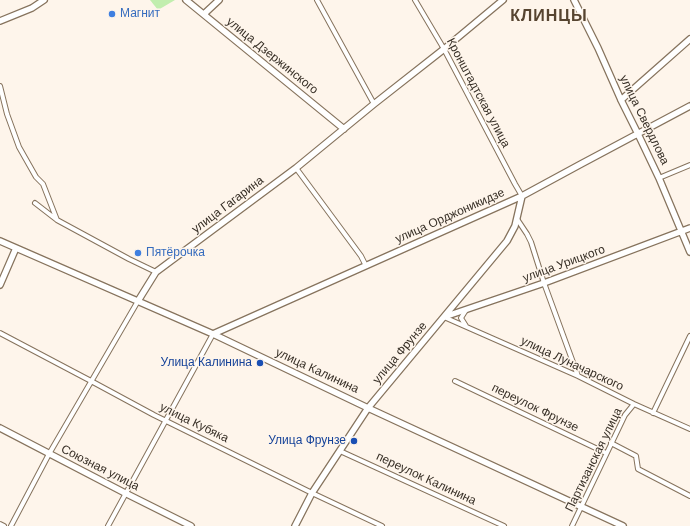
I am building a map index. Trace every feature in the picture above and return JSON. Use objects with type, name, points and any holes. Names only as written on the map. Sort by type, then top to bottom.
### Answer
[{"type":"main road","points":[[0,21],[32,8],[44,0]]},
{"type":"main road","name":"улица Дзержинского","points":[[186,0],[344,129]]},
{"type":"main road","points":[[204,14],[219,0]]},
{"type":"main road","name":"улица Гагарина","points":[[138,301],[156,272],[296,168],[503,0]]},
{"type":"main road","name":"улица Свердлова","points":[[574,0],[660,178],[690,252]]},
{"type":"main road","points":[[621,100],[690,39]]},
{"type":"main road","name":"улица Орджоникидзе","points":[[213,334],[522,196],[690,106]]},
{"type":"main road","name":"улица Фрунзе","points":[[295,526],[312,493],[368,408],[507,241],[515,226],[522,196]]},
{"type":"main road","name":"улица Урицкого","points":[[444,317],[544,283],[690,228]]},
{"type":"main road","name":"улица Калинина","points":[[0,241],[213,334],[368,408],[623,526]]},
{"type":"main road","points":[[0,285],[16,248]]},
{"type":"main road","name":"Союзная улица","points":[[0,428],[191,526]]},
{"type":"street","points":[[316,0],[374,104]]},
{"type":"street","name":"Кронштадтская улица","points":[[416,0],[444,49],[514,184],[522,196]]},
{"type":"street","points":[[0,86],[7,114],[19,147],[36,177],[43,184],[57,220]]},
{"type":"street","points":[[660,178],[690,165]]},
{"type":"street","points":[[296,168],[361,256],[366,266]]},
{"type":"street","points":[[35,203],[57,220],[156,272]]},
{"type":"street","points":[[517,219],[531,242],[544,283],[578,376]]},
{"type":"street","name":"улица Гагарина","points":[[11,526],[49,454],[138,301]]},
{"type":"street","points":[[466,310],[461,318],[467,327]]},
{"type":"street","name":"улица Луначарского","points":[[444,317],[578,376],[653,413],[690,429]]},
{"type":"street","name":"улица Кубяка","points":[[0,332],[154,415],[382,526]]},
{"type":"street","points":[[108,526],[213,334]]},
{"type":"street","points":[[653,413],[690,336]]},
{"type":"street","name":"переулок Фрунзе","points":[[455,381],[606,453]]},
{"type":"street","name":"Партизанская улица","points":[[572,526],[625,415],[634,404]]},
{"type":"street","points":[[612,443],[636,456],[638,469],[690,496]]},
{"type":"street","name":"переулок Калинина","points":[[340,451],[504,526]]},
{"type":"street","points":[[0,524],[4,526]]},
{"type":"green space","points":[[150,0],[175,0],[158,10]]},
{"type":"place","name":"Магнит","points":[[112,14]]},
{"type":"place","name":"Пятёрочка","points":[[138,253]]},
{"type":"place","name":"Улица Калинина","points":[[260,363]]},
{"type":"place","name":"Улица Фрунзе","points":[[354,441]]},
{"type":"district","name":"КЛИНЦЫ","points":[[549,17]]}]
